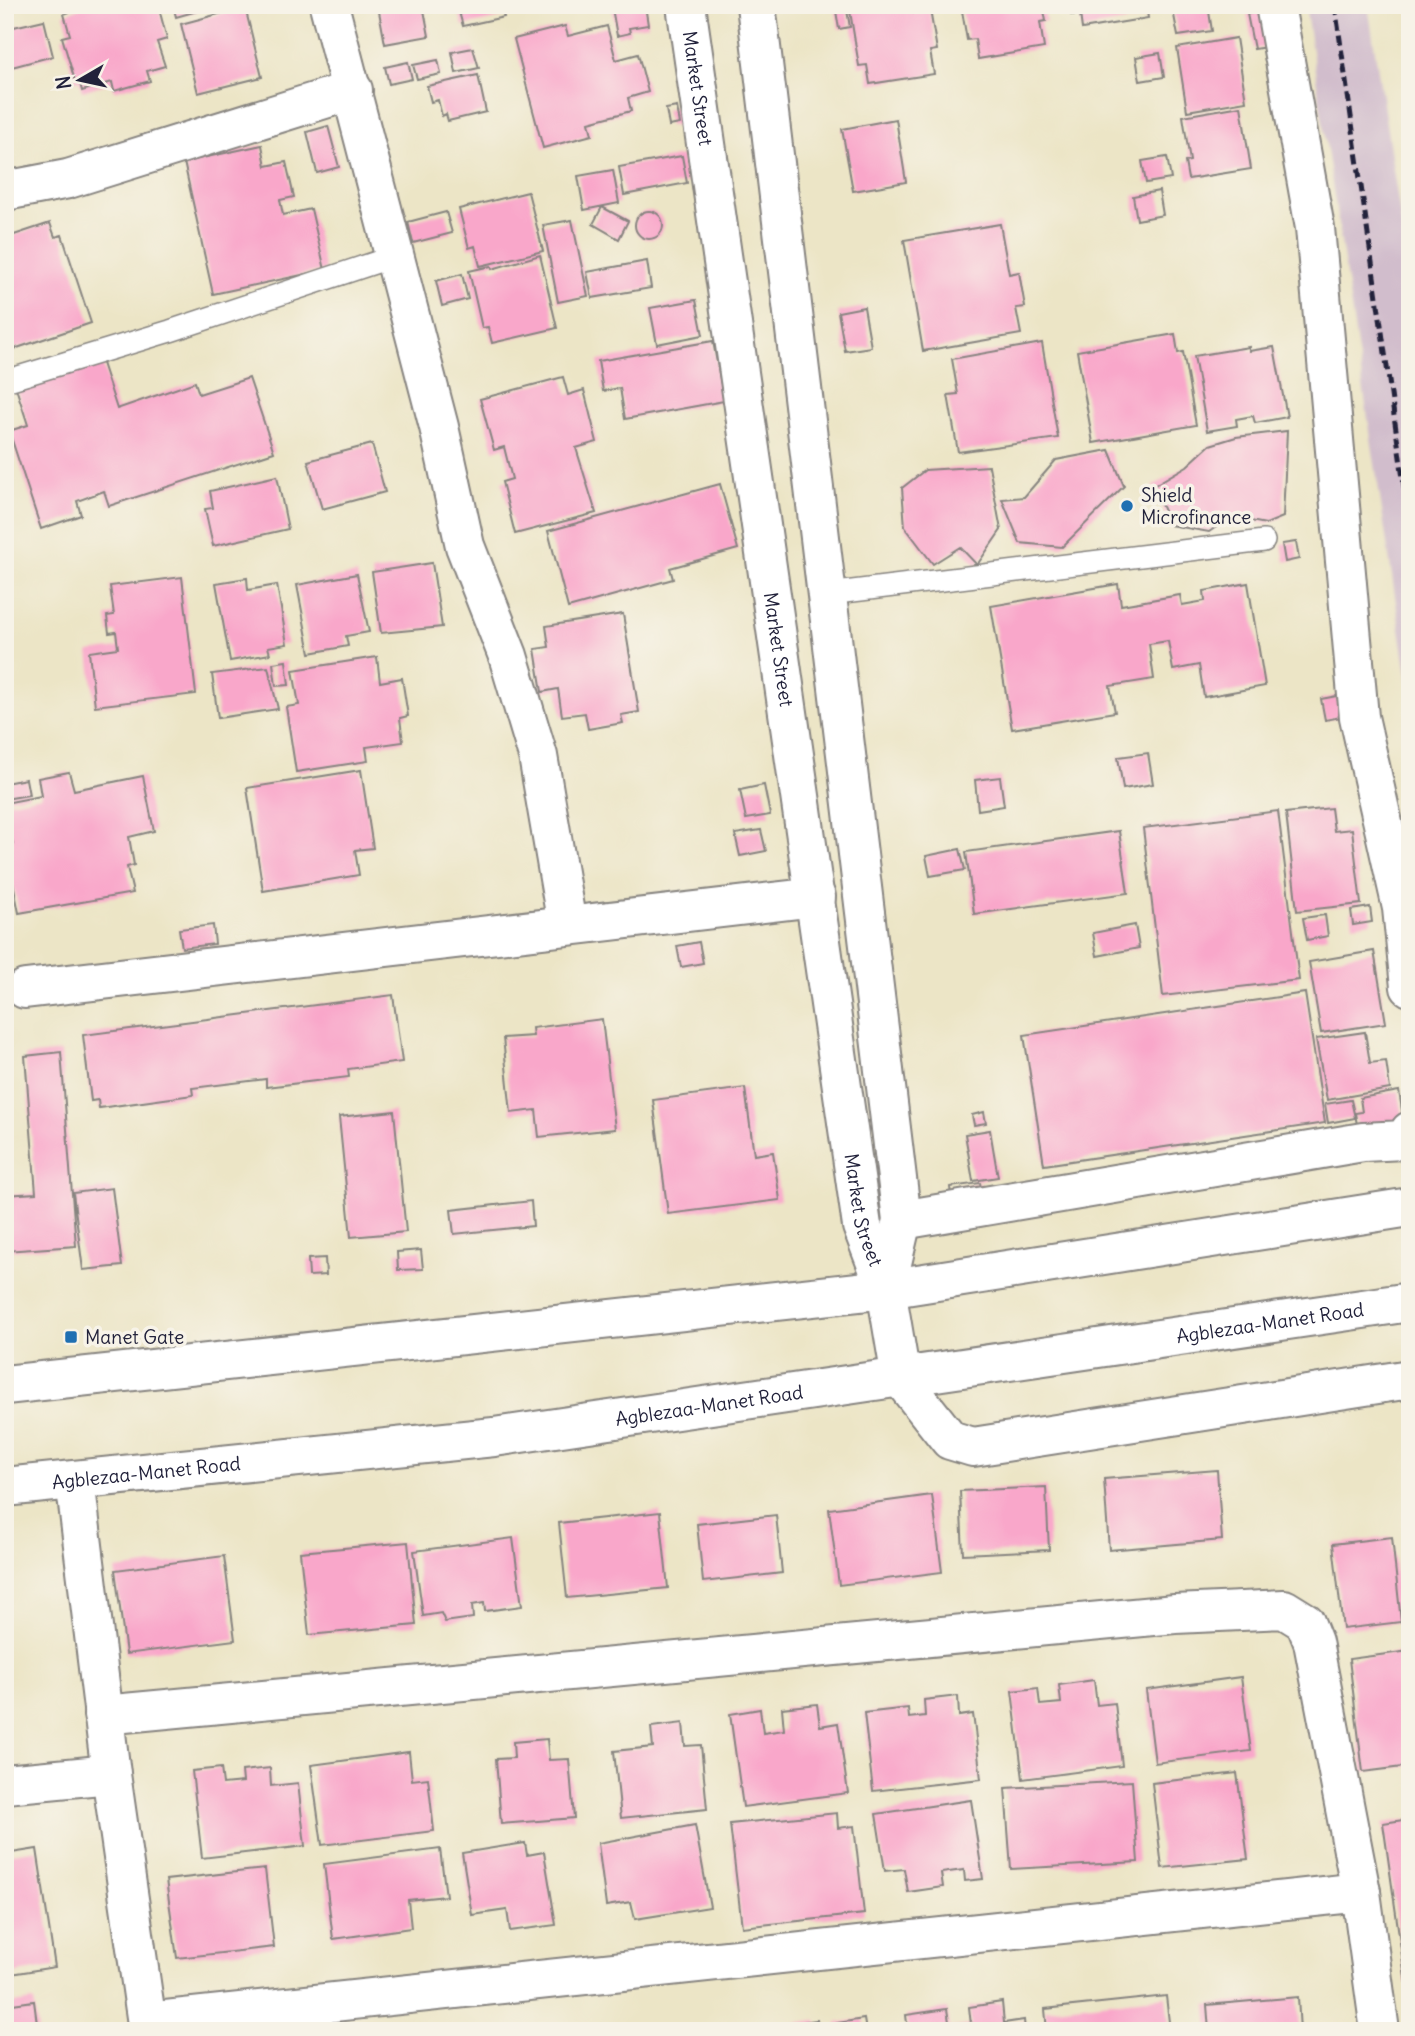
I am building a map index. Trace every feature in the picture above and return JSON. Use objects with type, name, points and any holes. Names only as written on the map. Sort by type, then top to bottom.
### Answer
[{"type":"street","points":[[329,5],[395,256],[465,546],[508,656],[538,756],[567,925]]},
{"type":"street","name":"Market Street","points":[[686,5],[817,897],[862,1226],[886,1289],[901,1378]]},
{"type":"street","name":"Market Street","points":[[756,5],[902,1220],[886,1289]]},
{"type":"street","points":[[1275,5],[1315,228],[1359,717],[1402,908],[1410,988]]},
{"type":"street","points":[[5,191],[68,178],[353,90]]},
{"type":"street","points":[[25,989],[817,897]]},
{"type":"street","points":[[902,1220],[1363,1142],[1405,1140],[1410,1131]]},
{"type":"street","points":[[5,1385],[886,1289],[1410,1207]]},
{"type":"street","name":"Agblezaa-Manet Road","points":[[5,1487],[494,1437],[1410,1302]]},
{"type":"street","points":[[901,1378],[950,1440],[973,1447],[1410,1379]]},
{"type":"street","points":[[75,1480],[103,1715],[148,2026],[1361,1892]]},
{"type":"street","points":[[103,1715],[1175,1614],[1284,1609],[1305,1622],[1313,1642],[1361,1892],[1380,2031]]},
{"type":"street","points":[[5,1784],[111,1774]]},
{"type":"lane","points":[[5,381],[170,331],[395,256]]},
{"type":"lane","points":[[828,594],[1264,541]]},
{"type":"shaded area","points":[[1305,5],[1368,5],[1410,281],[1410,694]]},
{"type":"building","points":[[87,5],[158,5],[167,39],[157,42],[165,66],[147,71],[150,81],[114,91],[112,82],[82,91],[79,80],[75,81],[62,37],[70,35],[64,14]]},
{"type":"building","points":[[173,5],[215,5],[215,6],[176,17]]},
{"type":"building","points":[[423,5],[429,36],[385,44],[378,6]]},
{"type":"building","points":[[457,5],[501,5],[504,17],[463,26]]},
{"type":"building","points":[[645,5],[648,25],[629,28],[630,33],[617,36],[612,8]]},
{"type":"building","points":[[835,5],[846,5],[850,27],[839,29]]},
{"type":"building","points":[[849,5],[913,5],[914,13],[930,10],[937,50],[930,51],[934,74],[870,84],[867,65],[859,66]]},
{"type":"building","points":[[961,5],[1043,5],[1046,21],[1040,22],[1044,48],[978,59],[975,39],[967,40]]},
{"type":"building","points":[[1070,5],[1146,5],[1148,18],[1082,29],[1080,14],[1071,15]]},
{"type":"building","points":[[1172,5],[1208,5],[1212,31],[1178,36]]},
{"type":"building","points":[[245,7],[262,77],[198,93],[181,24]]},
{"type":"building","points":[[1266,10],[1273,46],[1254,49],[1247,14]]},
{"type":"building","points":[[44,20],[53,56],[12,67],[5,29]]},
{"type":"building","points":[[565,26],[568,36],[607,26],[616,60],[638,54],[648,92],[628,98],[631,111],[589,122],[592,135],[543,148],[514,39]]},
{"type":"building","points":[[1236,38],[1246,101],[1187,111],[1177,48]]},
{"type":"building","points":[[473,48],[479,68],[456,73],[452,52]]},
{"type":"building","points":[[1160,53],[1164,77],[1140,81],[1136,57]]},
{"type":"building","points":[[438,60],[441,74],[417,79],[413,65]]},
{"type":"building","points":[[408,62],[412,79],[389,84],[385,67]]},
{"type":"building","points":[[478,75],[486,112],[448,121],[446,114],[442,116],[438,100],[431,102],[427,86]]},
{"type":"building","points":[[1241,106],[1251,169],[1188,179],[1185,162],[1190,161],[1183,116]]},
{"type":"building","points":[[677,107],[680,124],[669,126],[666,109]]},
{"type":"building","points":[[896,119],[906,182],[853,191],[842,129]]},
{"type":"building","points":[[328,126],[339,167],[317,173],[307,132]]},
{"type":"building","points":[[262,145],[266,166],[286,162],[294,197],[280,200],[283,215],[311,209],[325,270],[213,294],[184,162]]},
{"type":"building","points":[[682,156],[687,183],[624,195],[619,167]]},
{"type":"building","points":[[1167,157],[1171,179],[1146,183],[1142,161]]},
{"type":"building","points":[[613,170],[619,203],[584,210],[578,176]]},
{"type":"building","points":[[1159,191],[1163,215],[1137,220],[1133,196]]},
{"type":"building","points":[[528,192],[543,251],[480,266],[475,246],[469,248],[459,209]]},
{"type":"building","points":[[602,207],[628,221],[619,239],[593,224]]},
{"type":"building","points":[[649,211],[659,215],[663,225],[659,235],[649,239],[639,235],[635,225],[639,215]]},
{"type":"building","points":[[446,212],[452,233],[413,243],[408,222]]},
{"type":"building","points":[[572,220],[588,296],[558,302],[543,225]]},
{"type":"building","points":[[50,223],[55,237],[62,235],[91,323],[5,352],[5,238]]},
{"type":"building","points":[[1000,224],[1009,274],[1019,272],[1025,307],[1016,308],[1021,334],[923,351],[904,240]]},
{"type":"building","points":[[540,255],[557,328],[492,343],[488,327],[482,328],[469,271],[491,266],[492,269]]},
{"type":"building","points":[[647,261],[651,288],[592,298],[587,272]]},
{"type":"building","points":[[462,274],[468,299],[442,306],[436,281]]},
{"type":"building","points":[[696,300],[703,335],[657,344],[650,308]]},
{"type":"building","points":[[864,307],[871,347],[845,351],[838,312]]},
{"type":"building","points":[[1175,334],[1178,353],[1183,352],[1196,425],[1093,443],[1077,351]]},
{"type":"building","points":[[713,341],[724,401],[625,419],[620,388],[603,391],[598,361]]},
{"type":"building","points":[[1042,343],[1058,438],[958,452],[948,395],[958,394],[952,359]]},
{"type":"building","points":[[1249,347],[1249,351],[1274,347],[1287,417],[1255,423],[1253,416],[1236,419],[1237,426],[1207,431],[1194,356]]},
{"type":"building","points":[[101,360],[117,409],[195,382],[199,394],[249,378],[274,452],[109,506],[104,491],[77,501],[81,515],[41,529],[9,431],[28,425],[16,388]]},
{"type":"building","points":[[563,377],[568,395],[584,390],[597,442],[576,448],[596,513],[515,534],[502,482],[512,479],[504,447],[494,450],[480,399]]},
{"type":"building","points":[[1287,431],[1283,517],[1266,524],[1230,517],[1209,532],[1170,525],[1153,486],[1187,466],[1210,445],[1236,437]]},
{"type":"building","points":[[372,444],[385,492],[322,509],[308,461]]},
{"type":"building","points":[[1109,450],[1124,486],[1062,547],[1020,543],[1002,499],[1024,497],[1056,460]]},
{"type":"building","points":[[989,466],[1001,530],[977,565],[960,547],[933,564],[905,527],[902,488],[925,470]]},
{"type":"building","points":[[277,476],[288,529],[213,546],[205,509],[213,508],[210,491]]},
{"type":"building","points":[[720,484],[738,549],[670,568],[673,579],[568,608],[548,531]]},
{"type":"building","points":[[1296,542],[1299,559],[1285,562],[1282,544]]},
{"type":"building","points":[[432,563],[442,627],[381,633],[372,572]]},
{"type":"building","points":[[357,574],[369,632],[346,636],[348,646],[310,653],[297,585]]},
{"type":"building","points":[[182,577],[196,694],[95,706],[89,652],[118,648],[116,632],[109,633],[107,616],[114,615],[110,586]]},
{"type":"building","points":[[247,578],[248,590],[277,585],[287,644],[268,647],[270,654],[230,661],[216,583]]},
{"type":"building","points":[[1248,583],[1265,686],[1204,697],[1199,665],[1173,670],[1168,641],[1149,644],[1154,679],[1110,686],[1115,712],[1012,729],[991,606],[1118,584],[1121,605],[1180,595],[1182,605],[1205,601],[1204,591]]},
{"type":"building","points":[[623,614],[639,712],[621,715],[623,723],[588,729],[585,713],[562,716],[558,689],[542,692],[535,649],[549,647],[546,626]]},
{"type":"building","points":[[377,657],[380,682],[402,678],[408,716],[400,718],[403,742],[366,747],[368,761],[296,772],[286,707],[299,705],[293,670]]},
{"type":"building","points":[[286,661],[289,685],[276,686],[273,663]]},
{"type":"building","points":[[268,667],[278,709],[218,718],[212,674]]},
{"type":"building","points":[[1337,696],[1341,717],[1325,720],[1321,699]]},
{"type":"building","points":[[1148,753],[1153,784],[1123,789],[1118,757]]},
{"type":"building","points":[[361,770],[373,848],[355,850],[359,875],[263,891],[247,788]]},
{"type":"building","points":[[69,772],[74,790],[143,776],[154,831],[129,837],[134,865],[127,867],[133,893],[19,913],[6,847],[13,845],[5,803],[41,796],[38,778]]},
{"type":"building","points":[[1000,777],[1004,806],[978,810],[975,780]]},
{"type":"building","points":[[26,779],[29,795],[5,799],[5,783]]},
{"type":"building","points":[[764,785],[770,815],[746,819],[740,790]]},
{"type":"building","points":[[1331,808],[1334,831],[1352,829],[1361,904],[1297,911],[1286,813]]},
{"type":"building","points":[[1278,811],[1299,980],[1163,996],[1143,828]]},
{"type":"building","points":[[761,830],[766,851],[740,856],[735,834]]},
{"type":"building","points":[[1119,831],[1128,893],[974,914],[966,852]]},
{"type":"building","points":[[960,849],[965,870],[930,876],[926,856]]},
{"type":"building","points":[[1370,907],[1372,922],[1353,925],[1351,910]]},
{"type":"building","points":[[1325,915],[1328,936],[1307,940],[1303,918]]},
{"type":"building","points":[[213,925],[215,944],[182,948],[179,929]]},
{"type":"building","points":[[1135,925],[1139,948],[1097,956],[1093,933]]},
{"type":"building","points":[[699,942],[703,963],[681,967],[677,946]]},
{"type":"building","points":[[1374,951],[1386,1023],[1321,1033],[1309,962]]},
{"type":"building","points":[[1305,993],[1325,1123],[1044,1165],[1024,1035]]},
{"type":"building","points":[[393,995],[402,1062],[348,1069],[349,1077],[266,1087],[266,1079],[192,1088],[193,1095],[99,1108],[98,1100],[91,1101],[83,1035]]},
{"type":"building","points":[[602,1019],[615,1129],[539,1137],[536,1110],[511,1113],[503,1038],[533,1036],[532,1028]]},
{"type":"building","points":[[1365,1032],[1370,1063],[1386,1061],[1390,1089],[1327,1100],[1316,1039]]},
{"type":"building","points":[[61,1052],[76,1246],[5,1251],[5,1195],[36,1193],[25,1056]]},
{"type":"building","points":[[745,1088],[754,1155],[773,1152],[780,1200],[668,1214],[653,1100]]},
{"type":"building","points":[[1399,1091],[1405,1129],[1359,1137],[1355,1113],[1362,1112],[1360,1098]]},
{"type":"building","points":[[1351,1100],[1355,1118],[1328,1123],[1325,1104]]},
{"type":"building","points":[[394,1111],[406,1232],[351,1237],[339,1117]]},
{"type":"building","points":[[984,1112],[986,1123],[974,1125],[972,1115]]},
{"type":"building","points":[[990,1130],[998,1177],[973,1181],[965,1134]]},
{"type":"building","points":[[980,1183],[983,1198],[952,1203],[950,1187]]},
{"type":"building","points":[[112,1188],[122,1266],[83,1270],[73,1193]]},
{"type":"building","points":[[531,1201],[533,1226],[454,1234],[451,1210]]},
{"type":"building","points":[[421,1250],[423,1269],[398,1270],[397,1252]]},
{"type":"building","points":[[325,1258],[326,1275],[309,1276],[308,1259]]},
{"type":"building","points":[[1217,1470],[1222,1540],[1109,1550],[1104,1479]]},
{"type":"building","points":[[1046,1487],[1049,1550],[963,1554],[960,1491]]},
{"type":"building","points":[[932,1495],[942,1572],[839,1585],[829,1509]]},
{"type":"building","points":[[660,1512],[668,1588],[567,1598],[559,1523]]},
{"type":"building","points":[[776,1515],[782,1573],[703,1582],[697,1524]]},
{"type":"building","points":[[1392,1537],[1401,1622],[1343,1629],[1333,1544]]},
{"type":"building","points":[[513,1538],[522,1606],[485,1611],[484,1603],[472,1605],[473,1618],[445,1622],[441,1613],[423,1616],[414,1551]]},
{"type":"building","points":[[408,1542],[416,1625],[309,1635],[300,1552]]},
{"type":"building","points":[[224,1556],[235,1640],[126,1654],[115,1570]]},
{"type":"building","points":[[1410,1651],[1410,1766],[1363,1772],[1349,1659]]},
{"type":"building","points":[[1241,1677],[1251,1751],[1155,1763],[1146,1690]]},
{"type":"building","points":[[1094,1680],[1097,1705],[1115,1703],[1122,1766],[1023,1779],[1012,1691],[1038,1688],[1040,1705],[1061,1703],[1059,1685]]},
{"type":"building","points":[[958,1696],[959,1716],[973,1714],[981,1779],[873,1791],[864,1713],[908,1708],[909,1718],[925,1716],[924,1700]]},
{"type":"building","points":[[817,1704],[820,1726],[838,1723],[848,1793],[743,1807],[730,1714],[760,1709],[763,1733],[784,1730],[782,1708]]},
{"type":"building","points":[[683,1723],[685,1746],[701,1745],[707,1809],[621,1818],[614,1751],[653,1747],[651,1727]]},
{"type":"building","points":[[547,1739],[549,1760],[569,1759],[574,1818],[501,1824],[496,1759],[514,1758],[513,1742]]},
{"type":"building","points":[[409,1752],[412,1780],[428,1778],[434,1831],[322,1845],[311,1765]]},
{"type":"building","points":[[221,1768],[223,1784],[243,1782],[242,1771],[270,1768],[271,1786],[298,1783],[305,1846],[202,1858],[192,1771]]},
{"type":"building","points":[[1237,1773],[1248,1859],[1162,1868],[1152,1783]]},
{"type":"building","points":[[1132,1781],[1138,1862],[1011,1869],[1005,1788]]},
{"type":"building","points":[[971,1800],[983,1879],[965,1881],[964,1870],[941,1873],[943,1887],[908,1892],[904,1869],[885,1871],[876,1814]]},
{"type":"building","points":[[837,1813],[838,1828],[854,1826],[864,1914],[742,1927],[730,1824]]},
{"type":"building","points":[[1410,1819],[1410,1983],[1406,1984],[1383,1823]]},
{"type":"building","points":[[695,1825],[710,1907],[635,1919],[631,1902],[606,1906],[598,1843]]},
{"type":"building","points":[[525,1843],[527,1855],[544,1852],[556,1925],[510,1931],[507,1910],[472,1915],[462,1853]]},
{"type":"building","points":[[37,1849],[55,1967],[5,1975],[5,1854]]},
{"type":"building","points":[[440,1849],[446,1896],[408,1900],[411,1928],[333,1939],[324,1864]]},
{"type":"building","points":[[265,1869],[274,1947],[177,1958],[166,1880]]},
{"type":"building","points":[[1166,1996],[1170,2031],[1047,2031],[1045,2009]]},
{"type":"building","points":[[1298,1997],[1300,2031],[1209,2031],[1207,2005]]},
{"type":"building","points":[[34,2001],[38,2031],[5,2031],[5,2005]]},
{"type":"building","points":[[1002,2002],[1004,2023],[1024,2020],[1025,2031],[908,2031],[906,2015],[947,2009],[950,2028],[971,2025],[969,2007]]},
{"type":"building","points":[[864,2019],[866,2031],[838,2031],[837,2023]]},
{"type":"building","points":[[817,2020],[819,2031],[783,2031],[782,2025]]},
{"type":"railway","points":[[1335,5],[1410,527]]},
{"type":"place","name":"Shield Microfinance","points":[[1127,506]]},
{"type":"place","name":"Manet Gate","points":[[71,1337]]}]
